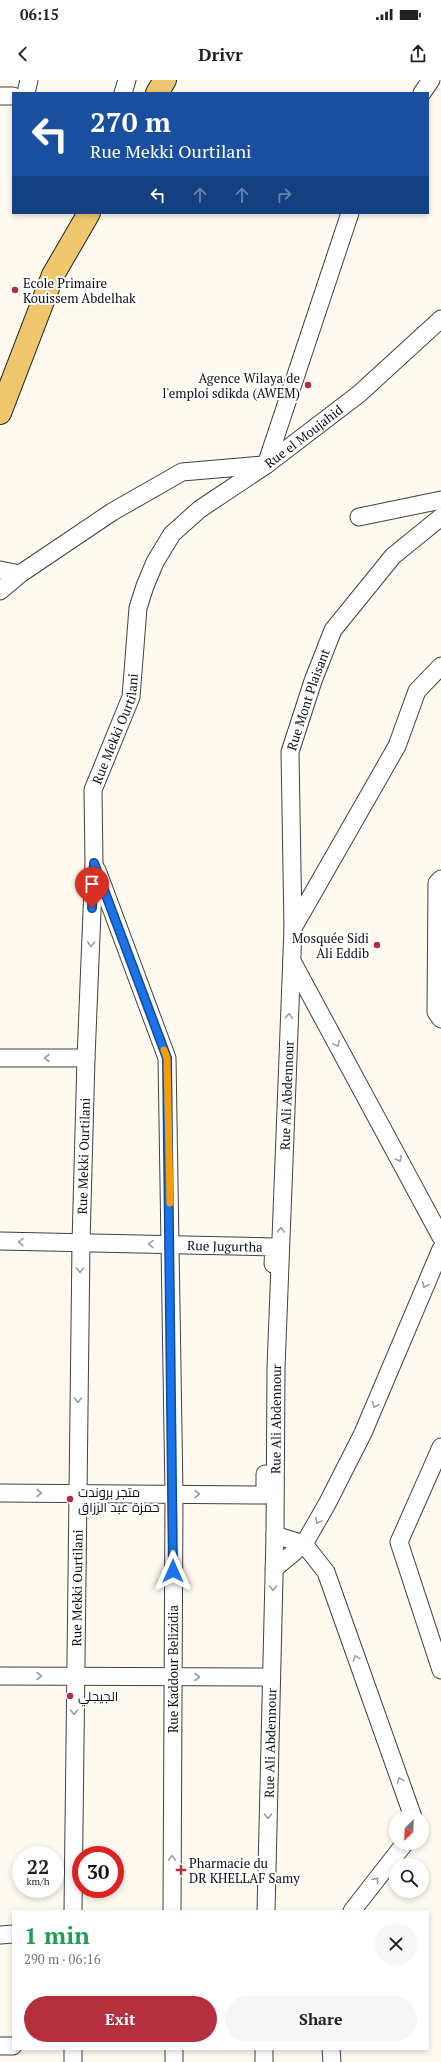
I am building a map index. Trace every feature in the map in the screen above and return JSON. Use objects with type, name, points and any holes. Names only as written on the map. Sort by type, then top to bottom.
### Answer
[{"type":"main road","points":[[158,92],[166,80]]},
{"type":"main road","points":[[0,413],[53,275],[88,214]]},
{"type":"street","points":[[26,92],[29,80]]},
{"type":"street","points":[[123,92],[127,80]]},
{"type":"street","points":[[423,92],[431,80]]},
{"type":"street","points":[[0,96],[12,96]]},
{"type":"street","points":[[266,465],[350,214]]},
{"type":"street","name":"Rue el Moujahid","points":[[0,592],[20,574],[112,512],[182,472],[266,465],[358,394],[441,319]]},
{"type":"street","name":"Rue Mekki Ourtilani","points":[[73,1910],[76,1494],[86,1058],[94,863],[93,790],[131,697],[138,608],[155,562],[172,534],[200,509],[266,465]]},
{"type":"street","points":[[359,517],[441,500]]},
{"type":"street","name":"Rue Mont Plaisant","points":[[293,928],[290,752],[313,681],[332,630],[392,556],[441,517]]},
{"type":"street","points":[[0,570],[20,574]]},
{"type":"street","points":[[293,928],[397,746],[417,691],[441,666]]},
{"type":"street","name":"Rue Kaddour Belizidia","points":[[94,863],[167,1058],[174,1494],[172,1910]]},
{"type":"street","points":[[441,879],[437,884],[436,1012],[441,1018]]},
{"type":"street","name":"Rue Ali Abdennour","points":[[266,1910],[275,1535],[276,1368],[293,928]]},
{"type":"street","points":[[292,961],[441,1237]]},
{"type":"street","points":[[0,1058],[86,1058]]},
{"type":"street","name":"Rue Jugurtha","points":[[0,1241],[274,1246],[268,1338],[277,1348]]},
{"type":"street","points":[[274,1569],[304,1544],[363,1433],[441,1249]]},
{"type":"street","points":[[0,1493],[265,1495],[267,1379],[276,1368]]},
{"type":"street","points":[[441,1447],[399,1542],[441,1670]]},
{"type":"street","points":[[275,1535],[304,1544],[326,1572],[411,1810]]},
{"type":"street","points":[[0,1676],[173,1678],[271,1677]]},
{"type":"street","points":[[353,1910],[400,1850]]},
{"type":"street","points":[[0,1935],[12,1934]]},
{"type":"street","points":[[0,2046],[12,2046]]},
{"type":"street","points":[[73,2050],[73,2062]]},
{"type":"street","points":[[174,2050],[174,2062]]},
{"type":"street","points":[[264,2050],[264,2062]]},
{"type":"street","points":[[331,2050],[332,2062]]},
{"type":"slow traffic","points":[[164,1050],[167,1058],[170,1203]]},
{"type":"place","name":"Ecole Primaire Kouissem Abdelhak","points":[[15,290]]},
{"type":"place","name":"Agence Wilaya de l'emploi sdikda (AWEM)","points":[[308,385]]},
{"type":"place","name":"Mosquée Sidi Ali Eddib","points":[[377,945]]},
{"type":"place","name":"متجر بروندت حمزة عبد الرزاق","points":[[70,1499]]},
{"type":"place","name":"الجيجلي","points":[[70,1696]]},
{"type":"place","name":"Pharmacie du DR KHELLAF Samy","points":[[181,1870]]},
{"type":"route","points":[[92,908],[94,863],[167,1058],[172,1307],[174,1494],[173,1571]]}]
